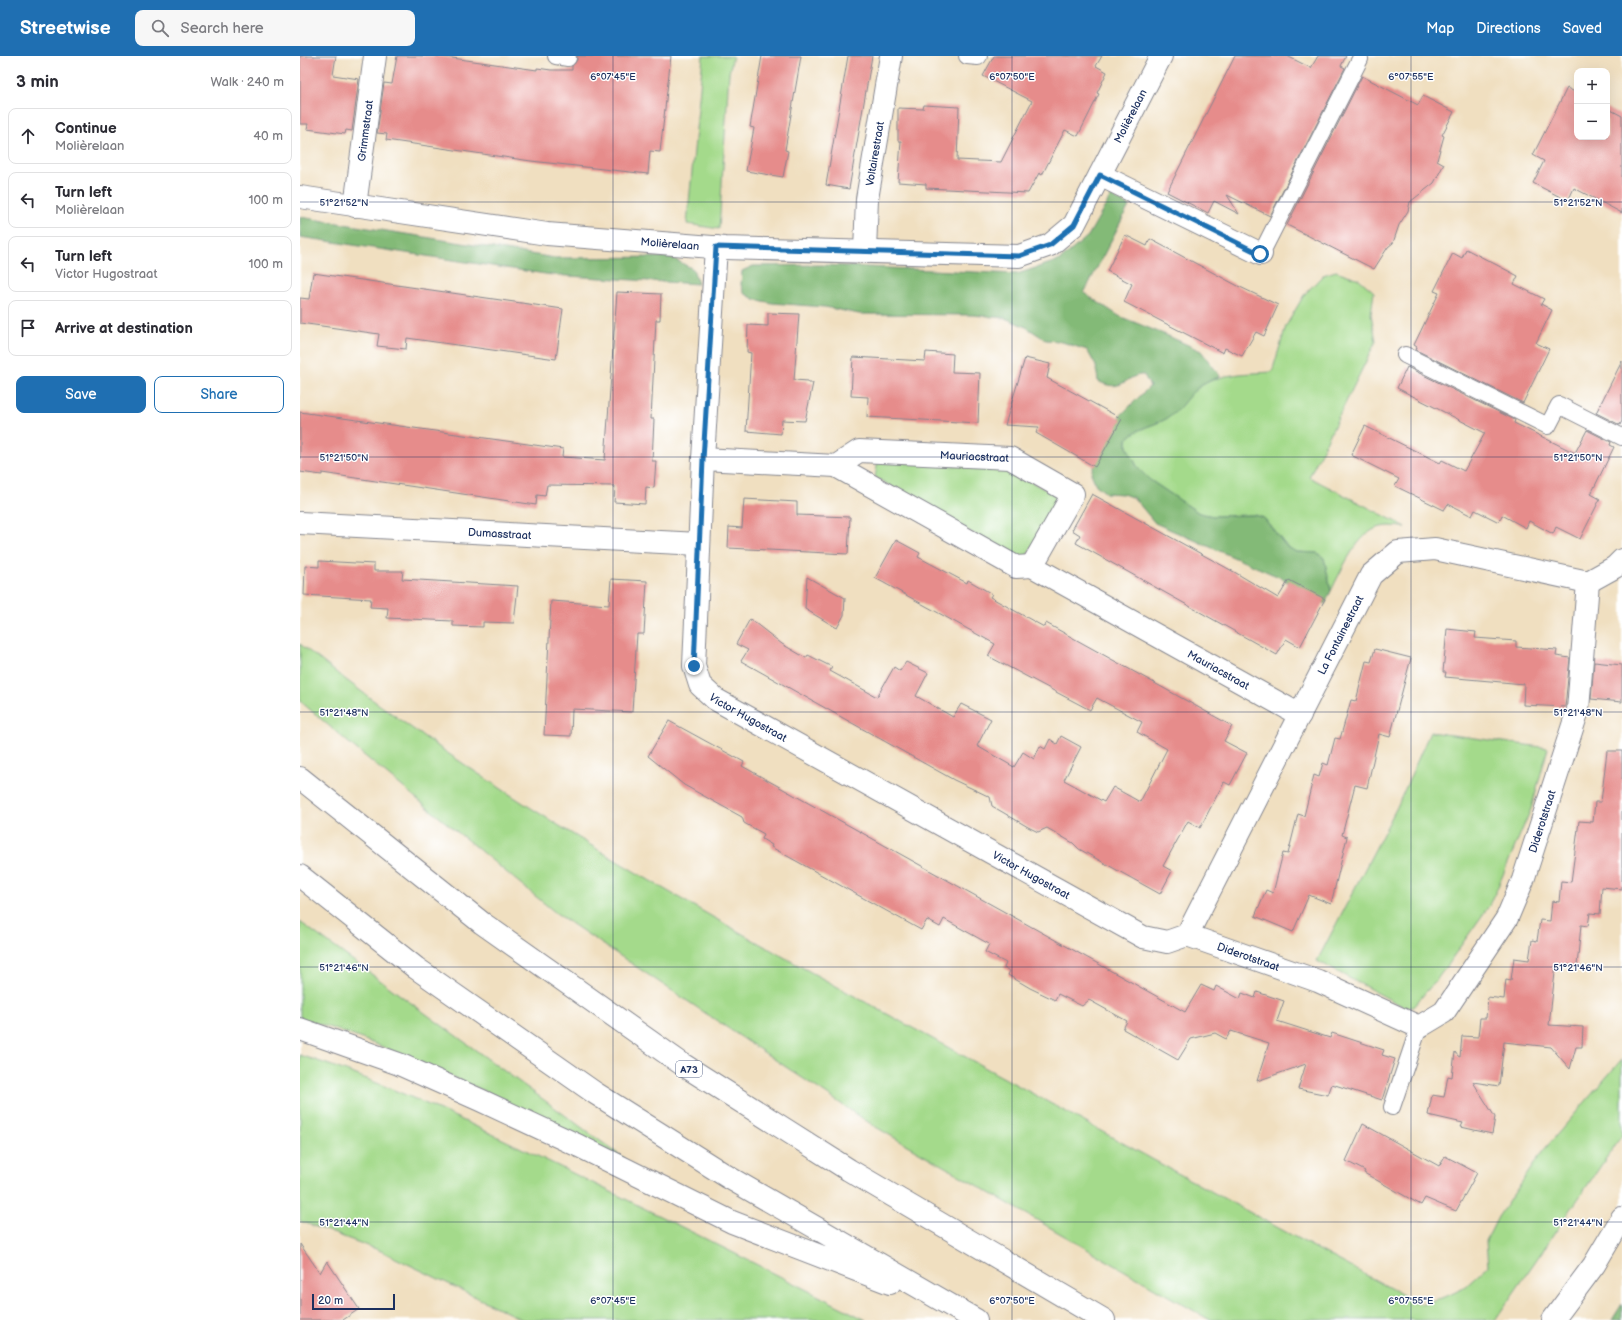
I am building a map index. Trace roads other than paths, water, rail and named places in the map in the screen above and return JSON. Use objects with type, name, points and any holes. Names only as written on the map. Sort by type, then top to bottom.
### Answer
[{"type":"main road","name":"Grimmstraat","points":[[355,206],[375,56]]},
{"type":"main road","name":"Voltairestraat","points":[[865,251],[867,199],[891,56]]},
{"type":"main road","name":"Molièrelaan","points":[[300,197],[547,234],[716,247],[1019,256],[1050,245],[1074,225],[1161,56]]},
{"type":"main road","points":[[1100,175],[1260,254]]},
{"type":"main road","name":"Victor Hugostraat","points":[[716,247],[703,460],[694,666],[700,685],[715,699],[1143,937],[1167,942],[1187,936]]},
{"type":"main road","name":"Mauriacstraat","points":[[836,466],[858,451],[1010,458],[1073,494],[1032,566]]},
{"type":"main road","name":"Mauriacstraat","points":[[703,460],[836,466],[1016,567],[1032,566],[1300,715]]},
{"type":"main road","name":"Dumasstraat","points":[[300,523],[699,544]]},
{"type":"main road","name":"La Fontainestraat","points":[[1187,936],[1371,575],[1398,552],[1435,548],[1588,582]]},
{"type":"main road","points":[[1588,582],[1615,567],[1622,560]]},
{"type":"main road","name":"Diderotstraat","points":[[1187,936],[1318,981],[1419,1027],[1444,1012],[1506,918],[1523,880],[1578,710],[1588,582]]},
{"type":"main road","name":"A73","points":[[300,778],[482,923],[682,1064],[849,1170],[1104,1320]]},
{"type":"main road","points":[[300,876],[416,968],[595,1093],[728,1177],[976,1320]]},
{"type":"main road","points":[[300,1029],[399,1064],[473,1097],[579,1146],[732,1222],[952,1306]]},
{"type":"main road","points":[[1553,1320],[1594,1265],[1622,1218]]},
{"type":"lane","points":[[967,56],[979,56]]},
{"type":"lane","points":[[1260,254],[1360,59]]},
{"type":"lane","points":[[1405,355],[1548,426],[1559,405],[1622,437]]},
{"type":"lane","points":[[1392,1107],[1419,1027]]}]
